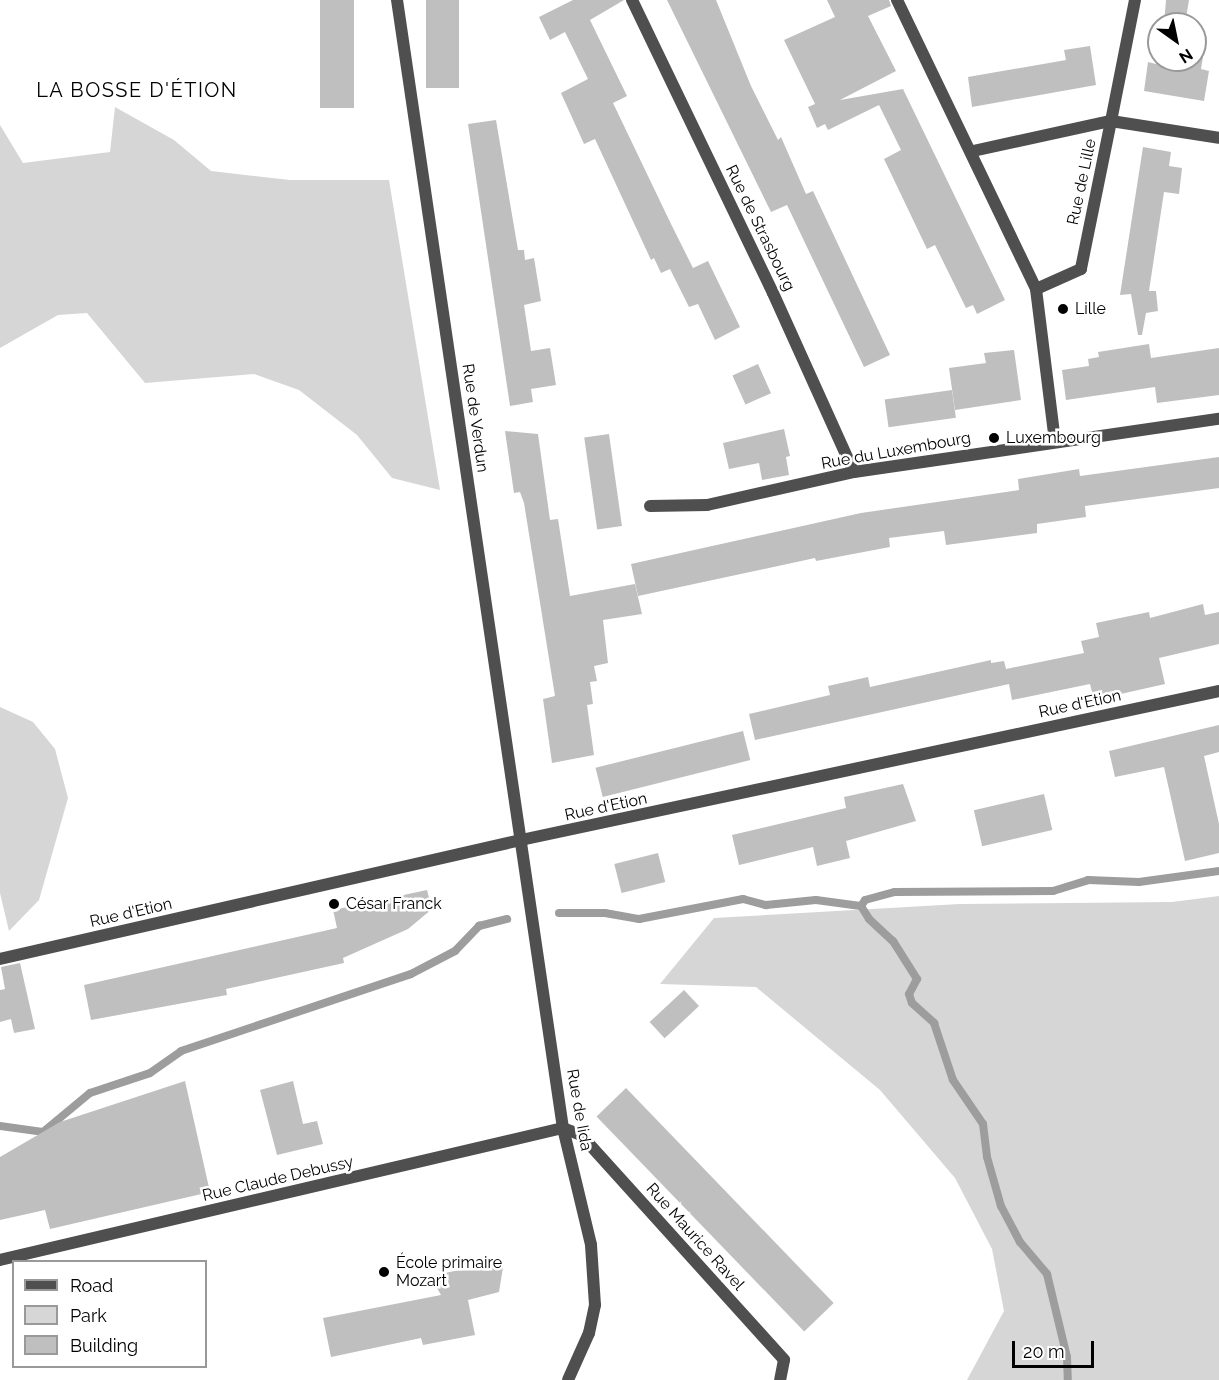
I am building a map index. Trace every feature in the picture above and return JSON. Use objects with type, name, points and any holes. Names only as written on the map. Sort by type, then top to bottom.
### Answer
[{"type":"street","name":"Rue de Verdun","points":[[397,0],[521,840]]},
{"type":"street","name":"Rue de Strasbourg","points":[[632,0],[773,293],[854,472]]},
{"type":"street","points":[[897,0],[973,151],[1036,289],[1055,442]]},
{"type":"street","points":[[1135,0],[1111,121],[1219,138]]},
{"type":"street","name":"Rue de Lille","points":[[973,151],[1111,121],[1081,269],[1036,289]]},
{"type":"street","name":"Rue du Luxembourg","points":[[650,506],[707,505],[854,472],[1219,419]]},
{"type":"street","name":"Rue d'Etion","points":[[0,959],[521,840],[1219,691]]},
{"type":"street","name":"Rue de Iida","points":[[521,840],[563,1128],[591,1245],[594,1305],[589,1334],[568,1380]]},
{"type":"street","name":"Rue Claude Debussy","points":[[0,1260],[563,1128]]},
{"type":"street","name":"Rue Maurice Ravel","points":[[563,1128],[581,1135],[783,1360],[780,1380]]},
{"type":"green space","points":[[115,107],[174,140],[211,171],[290,180],[389,180],[440,490],[392,478],[357,435],[299,390],[254,374],[145,383],[87,313],[58,315],[0,348],[0,125],[23,163],[110,152]]},
{"type":"green space","points":[[0,707],[33,722],[55,749],[68,798],[39,900],[9,931],[0,893]]},
{"type":"green space","points":[[1219,896],[1219,1380],[967,1380],[1004,1311],[992,1249],[955,1178],[880,1090],[756,987],[660,984],[714,918],[960,904],[1172,902]]},
{"type":"building","points":[[320,0],[354,0],[354,108],[320,108]]},
{"type":"building","points":[[426,0],[459,0],[459,88],[426,88]]},
{"type":"building","points":[[573,0],[624,0],[590,20],[627,96],[613,103],[671,224],[693,268],[708,261],[740,327],[715,340],[698,304],[689,307],[670,269],[661,273],[654,258],[651,260],[595,139],[584,144],[561,93],[588,79],[565,32],[550,40],[539,17]]},
{"type":"building","points":[[667,0],[716,0],[751,86],[778,140],[781,137],[806,194],[813,191],[890,355],[864,367],[787,205],[771,212]]},
{"type":"building","points":[[827,0],[889,0],[891,6],[868,16],[896,71],[840,100],[903,89],[1005,300],[977,314],[973,305],[966,308],[935,245],[927,249],[884,159],[901,150],[879,105],[828,130],[825,124],[817,128],[808,107],[815,104],[784,40],[835,17]]},
{"type":"building","points":[[1166,0],[1189,0],[1187,12],[1165,12]]},
{"type":"building","points":[[1090,46],[1096,85],[972,107],[968,77],[1066,60],[1064,50]]},
{"type":"building","points":[[1147,69],[1147,72],[1209,71],[1204,101],[1144,91]]},
{"type":"building","points":[[496,120],[518,250],[524,250],[525,260],[534,258],[541,301],[524,305],[531,351],[550,348],[556,385],[531,389],[533,402],[510,406],[468,124]]},
{"type":"building","points":[[1143,147],[1171,152],[1169,166],[1182,168],[1179,194],[1164,192],[1149,291],[1156,291],[1158,311],[1146,313],[1142,335],[1138,335],[1131,294],[1120,295]]},
{"type":"building","points":[[1149,344],[1151,358],[1219,348],[1219,395],[1157,403],[1155,387],[1066,400],[1062,370],[1089,366],[1088,359],[1099,357],[1098,352]]},
{"type":"building","points":[[1014,350],[1021,400],[955,410],[949,368],[986,363],[984,353]]},
{"type":"building","points":[[758,364],[771,393],[745,405],[732,375]]},
{"type":"building","points":[[952,390],[956,418],[889,427],[885,399]]},
{"type":"building","points":[[784,429],[790,456],[786,457],[789,475],[762,480],[759,463],[729,469],[723,443]]},
{"type":"building","points":[[505,431],[538,434],[550,520],[558,519],[570,596],[635,584],[642,614],[603,620],[608,663],[594,666],[597,681],[590,682],[593,704],[587,705],[594,755],[552,763],[543,699],[555,696],[524,503],[520,492],[514,493]]},
{"type":"building","points":[[609,434],[622,526],[597,530],[584,437]]},
{"type":"building","points":[[1219,457],[1219,488],[1085,506],[1086,517],[1037,524],[1037,533],[946,545],[944,531],[889,538],[890,547],[816,561],[815,558],[638,596],[631,564],[861,513],[1019,490],[1018,479],[1079,469],[1080,476]]},
{"type":"building","points":[[1203,604],[1205,615],[1219,612],[1219,644],[1159,658],[1165,684],[1094,700],[1090,684],[1012,700],[1009,684],[755,740],[749,714],[830,695],[828,686],[868,677],[870,687],[991,660],[991,663],[1004,661],[1006,669],[1084,653],[1081,641],[1099,637],[1096,623],[1149,612],[1150,618]]},
{"type":"building","points":[[1219,725],[1219,752],[1204,756],[1219,824],[1219,853],[1185,861],[1164,767],[1115,777],[1109,751]]},
{"type":"building","points":[[743,731],[750,760],[603,797],[596,768]]},
{"type":"building","points":[[903,784],[916,821],[846,841],[850,858],[817,866],[813,847],[739,865],[732,835],[846,808],[844,797]]},
{"type":"building","points":[[1044,794],[1052,830],[982,846],[974,810]]},
{"type":"building","points":[[658,853],[665,882],[622,893],[614,864]]},
{"type":"building","points":[[427,890],[432,909],[408,929],[343,958],[344,963],[226,989],[227,995],[91,1020],[84,985],[337,928],[333,910]]},
{"type":"building","points":[[20,963],[35,1029],[14,1033],[11,1019],[0,1022],[0,990],[5,989],[1,967]]},
{"type":"building","points":[[684,990],[699,1006],[665,1038],[650,1022]]},
{"type":"building","points":[[185,1081],[210,1192],[50,1229],[45,1210],[0,1220],[0,1157],[60,1122]]},
{"type":"building","points":[[293,1081],[303,1124],[317,1121],[323,1144],[277,1155],[260,1090]]},
{"type":"building","points":[[626,1088],[834,1303],[804,1332],[597,1116]]},
{"type":"building","points":[[504,1261],[499,1292],[468,1300],[475,1335],[423,1345],[421,1338],[331,1357],[323,1318],[441,1295],[430,1276]]},
{"type":"waterway","points":[[861,906],[865,900],[895,892],[1053,891],[1088,880],[1139,882],[1219,871]]},
{"type":"waterway","points":[[559,913],[605,913],[639,919],[743,899],[766,905],[816,900],[861,906]]},
{"type":"waterway","points":[[861,906],[869,919],[893,941],[917,979],[909,994],[912,1003],[934,1023],[953,1080],[983,1124],[987,1157],[1001,1206],[1020,1242],[1047,1274],[1067,1357],[1068,1380]]},
{"type":"waterway","points":[[0,1126],[43,1132],[90,1093],[150,1073],[181,1051],[411,974],[455,951],[479,926],[507,919]]},
{"type":"place","name":"Lille","points":[[1063,309]]},
{"type":"place","name":"Luxembourg","points":[[994,438]]},
{"type":"place","name":"César Franck","points":[[334,904]]},
{"type":"place","name":"École primaire Mozart","points":[[384,1272]]},
{"type":"district","name":"LA BOSSE D'ÉTION","points":[[137,90]]}]
